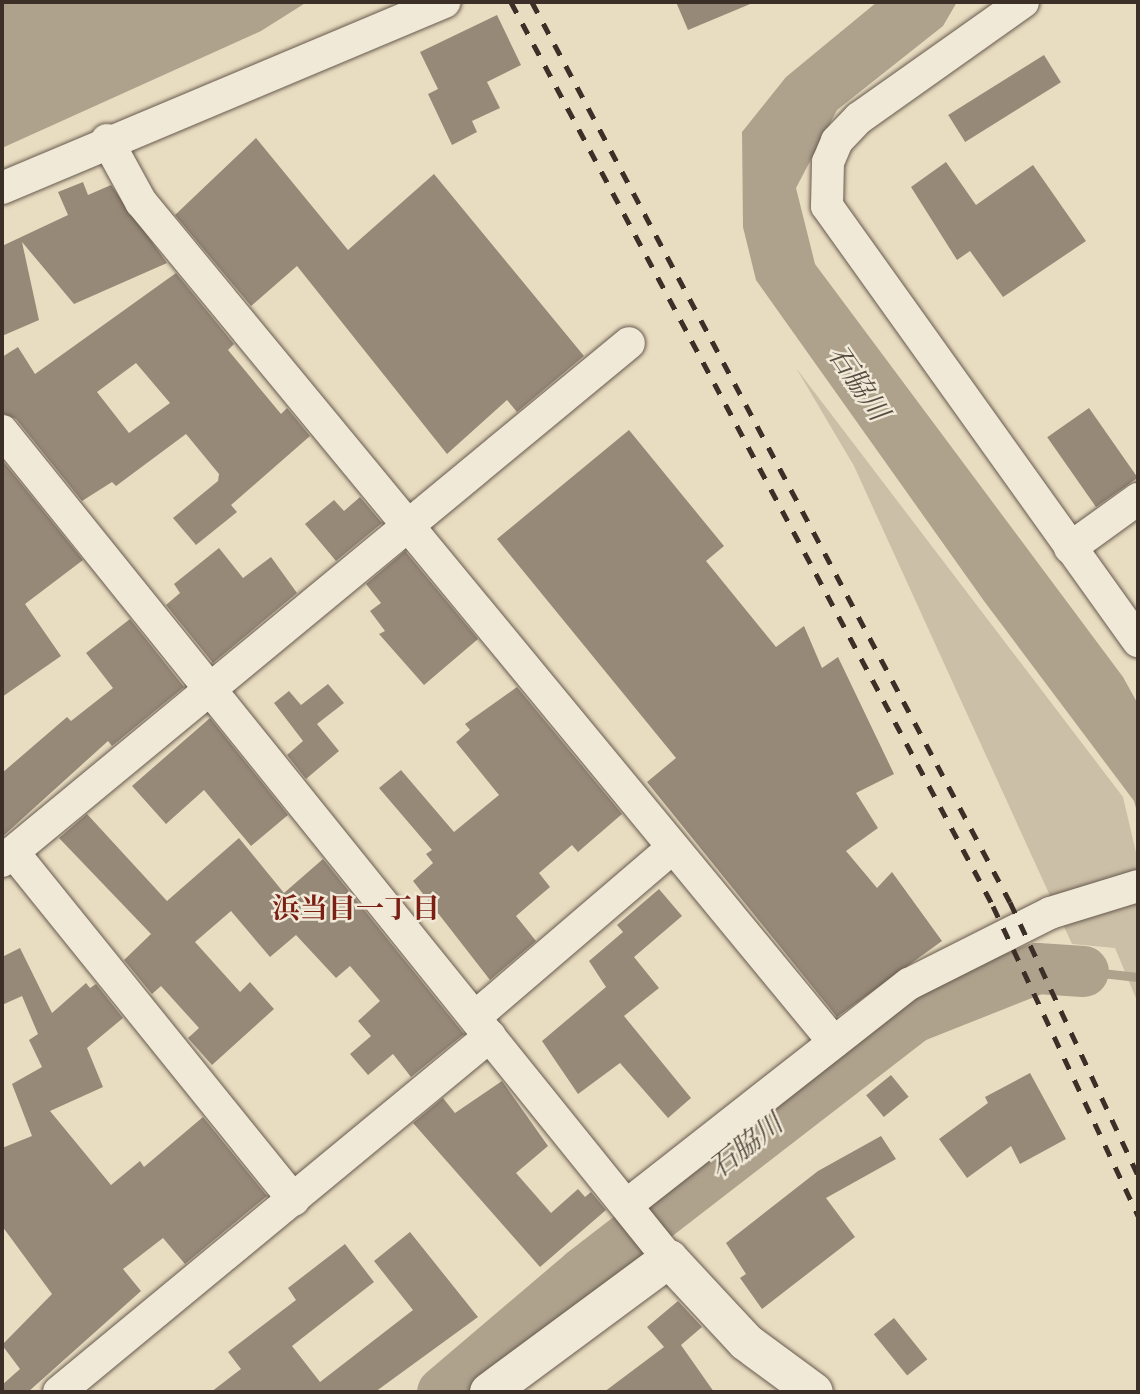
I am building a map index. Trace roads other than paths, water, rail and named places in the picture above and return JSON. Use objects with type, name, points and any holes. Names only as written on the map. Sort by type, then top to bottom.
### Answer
[{"type":"street","points":[[2,188],[107,140],[445,2]]},
{"type":"street","points":[[1023,2],[859,118],[837,141],[824,184],[836,226],[1138,641]]},
{"type":"street","points":[[107,140],[141,201],[834,1042]]},
{"type":"street","points":[[294,1200],[7,856],[211,693],[629,343]]},
{"type":"street","points":[[2,431],[211,693],[628,1204],[669,1259],[746,1342],[814,1392]]},
{"type":"street","points":[[1070,548],[1138,499]]},
{"type":"street","points":[[59,1392],[294,1200],[483,1027],[672,848]]},
{"type":"street","points":[[628,1204],[909,984],[1050,913],[1135,886]]},
{"type":"street","points":[[489,1392],[669,1259]]},
{"type":"water","points":[[2,2],[307,2],[261,31],[2,148]]},
{"type":"water","points":[[877,2],[957,2],[943,26],[837,110],[796,188],[815,264],[1123,677],[1138,704],[1138,815],[1134,801],[984,601],[756,280],[743,227],[742,132],[786,77]]},
{"type":"waterway","name":"石脇川","points":[[442,1392],[583,1272],[913,1017],[1037,968],[1083,971]]},
{"type":"waterway","points":[[1083,971],[1138,977]]},
{"type":"railway","points":[[511,2],[993,906],[1138,1216]]},
{"type":"railway","points":[[532,2],[1010,902],[1138,1175]]},
{"type":"district","name":"浜当目一丁目","points":[[356,909]]}]
